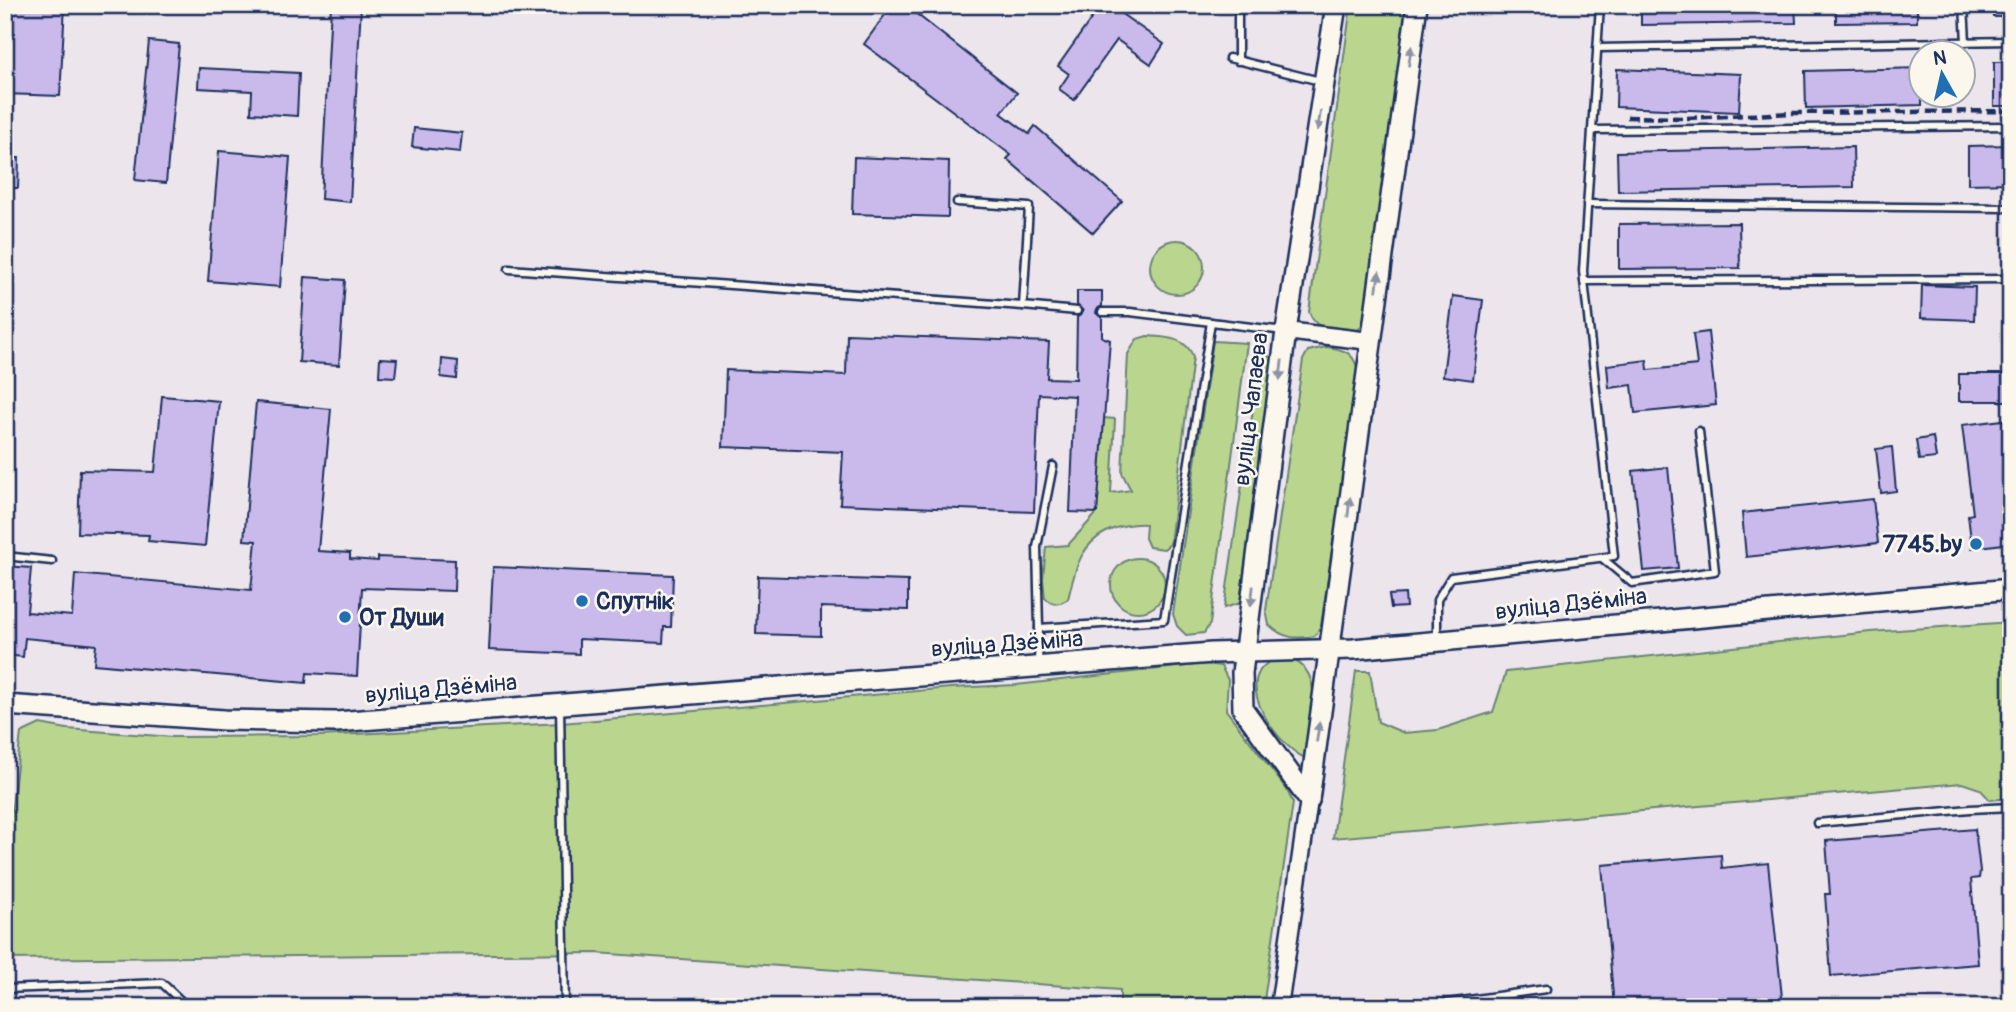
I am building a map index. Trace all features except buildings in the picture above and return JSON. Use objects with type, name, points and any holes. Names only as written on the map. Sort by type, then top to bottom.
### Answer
[{"type":"main road","name":"вуліца Чапаева","points":[[1309,800],[1243,709],[1242,673],[1286,331],[1336,5]]},
{"type":"main road","points":[[1309,800],[1417,5]]},
{"type":"main road","name":"вуліца Дзёміна","points":[[8,706],[224,720],[336,722],[1245,650],[1353,649],[1437,643],[2011,589]]},
{"type":"street","points":[[1286,331],[1370,341]]},
{"type":"street","points":[[1280,1005],[1309,800]]},
{"type":"lane","points":[[1238,5],[1238,61]]},
{"type":"lane","points":[[1437,643],[1437,600],[1451,577],[1614,556],[1584,281],[1600,5]]},
{"type":"lane","points":[[1964,5],[1966,38]]},
{"type":"lane","points":[[1978,42],[2011,41]]},
{"type":"lane","points":[[1597,48],[1908,43]]},
{"type":"lane","points":[[1229,58],[1325,83]]},
{"type":"lane","points":[[1592,130],[2011,126]]},
{"type":"lane","points":[[957,202],[1029,207],[1023,306]]},
{"type":"lane","points":[[1587,204],[2011,208]]},
{"type":"lane","points":[[509,269],[1077,312]]},
{"type":"lane","points":[[1584,281],[2011,279]]},
{"type":"lane","points":[[1102,312],[1130,312],[1286,331]]},
{"type":"lane","points":[[1039,628],[1164,620],[1211,322]]},
{"type":"lane","points":[[1602,558],[1632,583],[1715,571],[1699,431]]},
{"type":"lane","points":[[1038,666],[1037,547],[1053,466]]},
{"type":"lane","points":[[5,556],[52,561]]},
{"type":"lane","points":[[560,704],[565,1007]]},
{"type":"lane","points":[[5,741],[8,706]]},
{"type":"lane","points":[[1817,823],[2011,807]]},
{"type":"lane","points":[[5,989],[162,983],[181,1002],[182,1007]]},
{"type":"lane","points":[[1419,1007],[1546,989]]},
{"type":"lane","points":[[1280,1005],[1297,1007]]},
{"type":"green space","points":[[1351,5],[1407,5],[1364,322],[1358,330],[1343,332],[1323,328],[1312,319],[1309,312]]},
{"type":"green space","points":[[1177,240],[1196,248],[1204,267],[1196,286],[1177,294],[1158,286],[1150,267],[1158,248]]},
{"type":"green space","points":[[1147,336],[1181,342],[1193,357],[1170,544],[1164,549],[1149,547],[1145,538],[1146,524],[1126,525],[1108,531],[1084,551],[1068,599],[1054,603],[1045,598],[1043,579],[1046,547],[1068,545],[1097,513],[1104,418],[1115,419],[1111,493],[1131,490],[1122,473],[1128,354],[1137,339]]},
{"type":"green space","points":[[1213,341],[1247,343],[1210,624],[1204,633],[1186,635],[1177,626],[1173,614]]},
{"type":"green space","points":[[1326,347],[1349,354],[1355,362],[1358,376],[1321,626],[1315,636],[1296,638],[1280,633],[1269,625],[1266,610],[1303,360],[1308,351]]},
{"type":"green space","points":[[1262,348],[1272,360],[1240,603],[1224,608]]},
{"type":"green space","points":[[1138,558],[1157,566],[1165,585],[1157,604],[1138,612],[1119,604],[1111,585],[1119,566]]},
{"type":"green space","points":[[2011,622],[2011,798],[1990,800],[1980,789],[1962,783],[1333,838],[1356,671],[1370,671],[1378,722],[1404,733],[1438,730],[1493,712],[1506,672],[1870,632]]},
{"type":"green space","points":[[1290,659],[1302,665],[1313,687],[1312,716],[1306,756],[1303,757],[1282,740],[1263,713],[1257,699],[1256,684],[1259,672],[1269,662]]},
{"type":"green space","points":[[1204,664],[1221,666],[1228,680],[1226,710],[1287,790],[1293,803],[1263,1007],[1120,1007],[1120,990],[596,953],[5,959],[5,864],[21,733],[40,724],[67,729],[173,737],[319,736],[562,723],[950,688],[1016,685]]},
{"type":"railway","points":[[1627,117],[2011,111]]},
{"type":"place","name":"7745.by","points":[[1976,544]]},
{"type":"place","name":"Спутнік","points":[[582,601]]},
{"type":"place","name":"От Души","points":[[345,617]]}]
